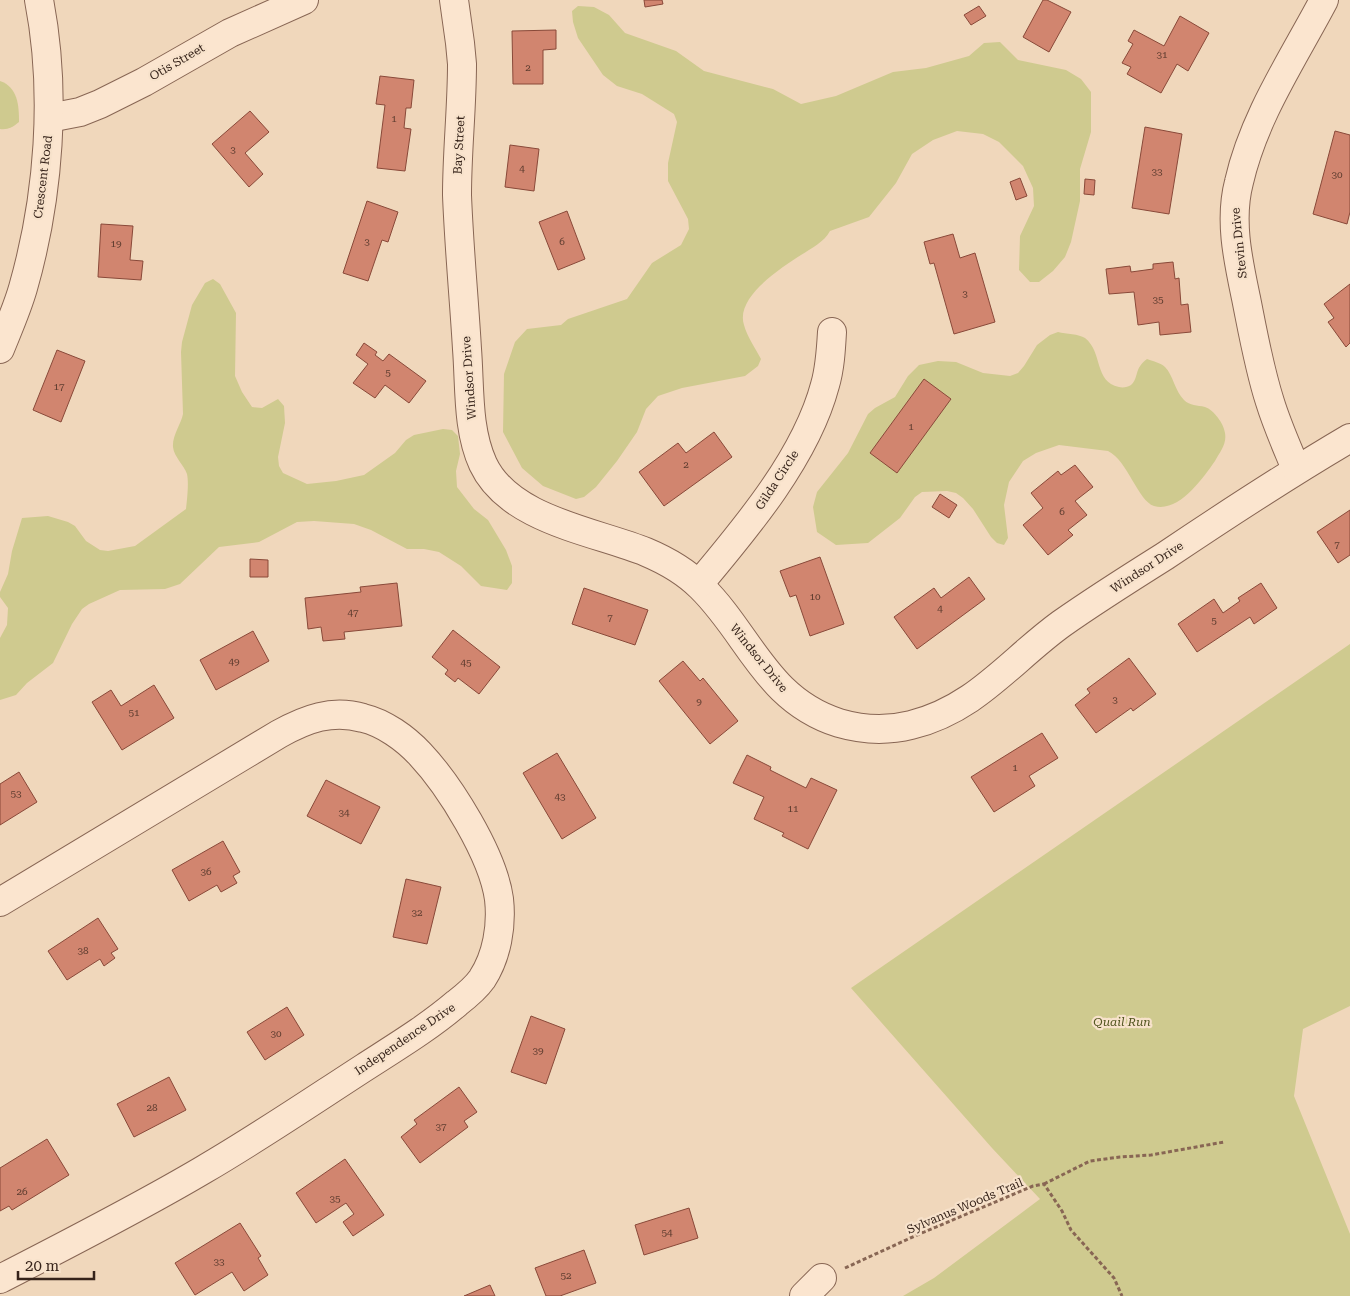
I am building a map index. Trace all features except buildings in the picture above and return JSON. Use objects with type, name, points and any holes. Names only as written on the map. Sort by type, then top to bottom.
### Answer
[{"type":"street","name":"Crescent Road","points":[[0,349],[23,289],[42,196],[49,118],[45,48],[39,0]]},
{"type":"street","name":"Otis Street","points":[[49,118],[80,112],[100,104],[230,33],[304,0]]},
{"type":"street","name":"Bay Street","points":[[454,0],[462,64],[458,196],[463,291]]},
{"type":"street","name":"Stevin Drive","points":[[1296,469],[1270,404],[1262,374],[1240,266],[1235,206],[1242,168],[1262,116],[1324,0]]},
{"type":"street","name":"Windsor Drive","points":[[463,291],[471,418],[478,451],[488,474],[522,506],[553,521],[648,553],[699,584],[714,600],[769,675],[789,696],[822,717],[855,727],[879,729],[902,727],[936,717],[971,699],[985,690],[1060,624],[1296,469],[1350,438]]},
{"type":"street","name":"Gilda Circle","points":[[699,584],[731,546],[792,461],[821,399],[829,368],[832,332]]},
{"type":"street","name":"Independence Drive","points":[[0,902],[279,734],[308,720],[329,714],[363,718],[390,730],[405,740],[420,754],[440,779],[483,849],[491,869],[499,901],[499,922],[493,955],[482,978],[469,993],[424,1029],[206,1169],[137,1208],[0,1279]]},
{"type":"path","name":"Sylvanus Woods Trail","points":[[813,1287],[917,1235],[1033,1186],[1044,1184],[1090,1161],[1151,1155],[1224,1142]]},
{"type":"path","points":[[1044,1184],[1062,1211],[1071,1230],[1114,1278],[1122,1296]]},
{"type":"green space","points":[[578,6],[594,7],[609,15],[625,33],[676,51],[704,71],[773,89],[801,104],[836,96],[893,72],[926,68],[969,56],[984,43],[1000,42],[1018,60],[1066,70],[1081,79],[1091,92],[1091,132],[1080,169],[1080,201],[1071,242],[1065,257],[1053,271],[1039,282],[1030,282],[1019,270],[1020,236],[1034,206],[1033,188],[1023,166],[999,142],[983,134],[957,131],[933,140],[912,154],[896,183],[869,217],[830,231],[821,242],[782,267],[753,294],[746,304],[743,314],[745,329],[761,359],[758,366],[745,376],[682,388],[658,396],[646,409],[637,432],[617,461],[596,487],[584,497],[576,499],[543,486],[522,468],[503,432],[504,374],[515,342],[527,329],[561,325],[568,319],[627,299],[652,263],[681,245],[689,229],[688,219],[668,181],[668,163],[677,122],[674,114],[642,94],[617,86],[603,75],[578,38],[572,11]]},
{"type":"green space","points":[[0,81],[14,92],[19,110],[19,122],[6,129],[0,129]]},
{"type":"green space","points":[[213,279],[220,284],[236,313],[235,376],[242,392],[252,407],[262,408],[278,399],[284,406],[285,423],[278,457],[279,466],[283,473],[307,484],[336,481],[364,475],[395,453],[406,440],[414,435],[443,429],[452,430],[458,436],[460,454],[456,471],[457,487],[474,509],[488,520],[506,550],[512,566],[512,583],[507,590],[481,586],[461,566],[439,552],[424,549],[407,549],[371,530],[354,524],[314,521],[297,522],[259,542],[219,547],[180,584],[165,589],[120,590],[89,604],[82,609],[72,624],[53,663],[27,683],[16,695],[0,700],[0,638],[7,625],[8,608],[0,597],[0,592],[8,574],[12,551],[22,518],[48,516],[68,522],[75,526],[86,541],[100,550],[108,551],[135,546],[186,509],[187,474],[173,447],[183,414],[182,342],[192,305],[205,283]]},
{"type":"green space","points":[[1058,332],[1085,338],[1091,344],[1102,373],[1111,384],[1119,387],[1131,385],[1138,369],[1147,359],[1165,367],[1178,392],[1186,402],[1205,407],[1218,418],[1224,429],[1224,444],[1210,468],[1197,485],[1181,499],[1163,507],[1154,506],[1148,503],[1121,463],[1108,451],[1059,445],[1036,453],[1023,461],[1009,482],[1004,505],[1008,538],[1004,545],[997,543],[991,537],[973,509],[963,498],[956,493],[947,491],[922,492],[915,497],[900,518],[868,543],[836,545],[817,532],[813,507],[817,492],[848,453],[868,414],[895,397],[908,376],[919,365],[938,361],[956,362],[983,373],[1010,376],[1018,373],[1037,345],[1050,335]]},
{"type":"green space","name":"Quail Run","points":[[1350,644],[1350,1006],[1303,1029],[1294,1096],[1350,1234],[1350,1296],[903,1296],[934,1278],[1040,1199],[992,1148],[851,988]]}]
